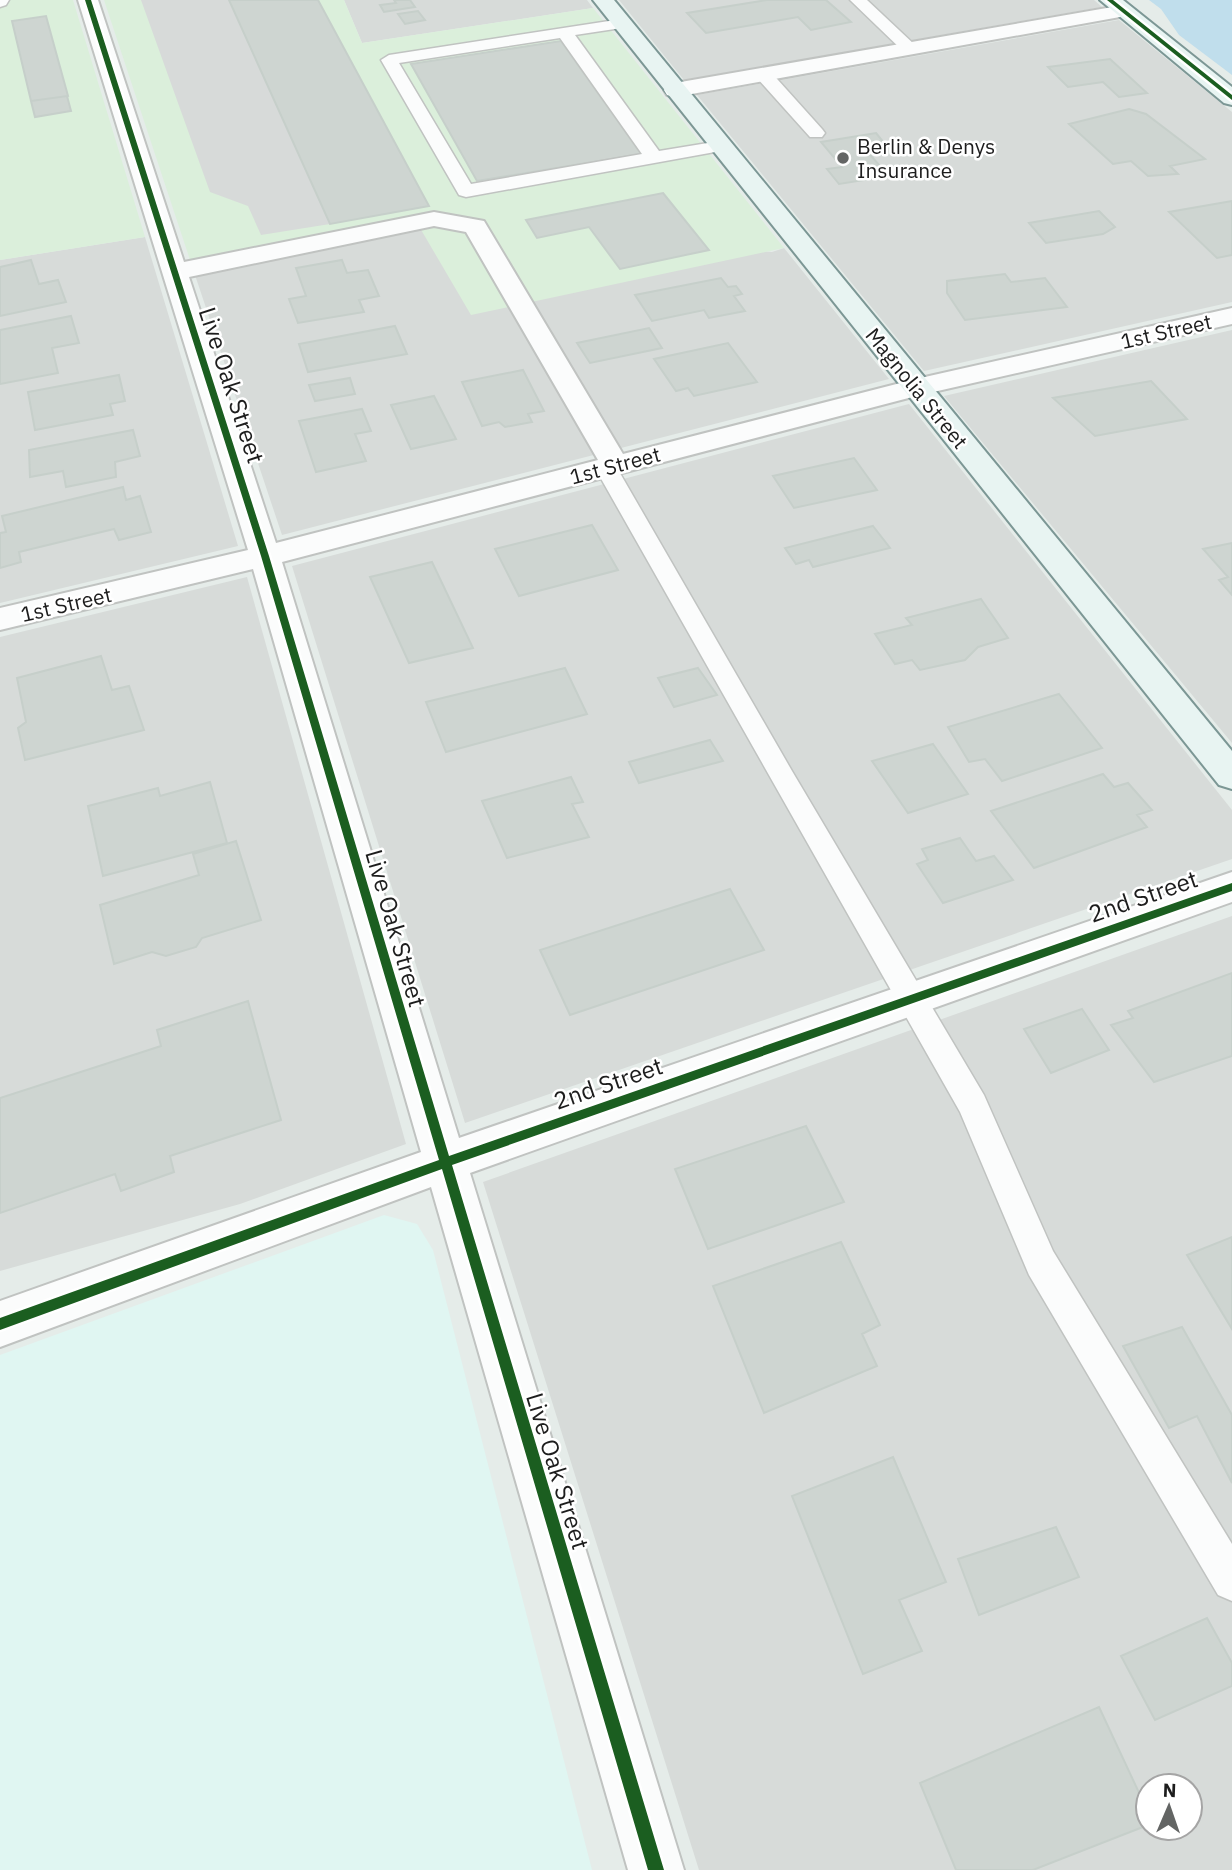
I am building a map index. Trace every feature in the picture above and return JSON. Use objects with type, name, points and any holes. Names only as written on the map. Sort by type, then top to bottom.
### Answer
[{"type":"street","name":"Live Oak Street","points":[[88,0],[265,556],[656,1870]]},
{"type":"street","name":"Magnolia Street","points":[[603,0],[1232,776]]},
{"type":"street","points":[[675,90],[910,49],[1117,6],[1232,98]]},
{"type":"street","points":[[175,272],[434,219],[475,226],[611,467]]},
{"type":"street","name":"1st Street","points":[[0,619],[265,556],[916,387],[1232,316]]},
{"type":"street","name":"2nd Street","points":[[0,1324],[444,1163],[1232,887]]},
{"type":"lane","points":[[858,0],[910,49]]},
{"type":"lane","points":[[622,24],[389,60],[466,191],[720,146]]},
{"type":"lane","points":[[564,32],[654,157]]},
{"type":"lane","points":[[763,74],[816,133]]},
{"type":"lane","points":[[611,467],[775,766],[973,1105],[1041,1263],[1232,1581]]},
{"type":"shaded area","points":[[0,0],[73,0],[145,237],[0,260]]},
{"type":"shaded area","points":[[104,0],[344,0],[362,43],[593,8],[784,248],[471,315],[420,228],[194,272]]},
{"type":"shaded area","points":[[141,0],[229,0],[330,224],[261,235],[248,206],[210,192]]},
{"type":"shaded area","points":[[344,0],[587,0],[593,8],[362,43]]},
{"type":"shaded area","points":[[619,0],[1094,0],[1102,7],[684,80]]},
{"type":"shaded area","points":[[1149,0],[1232,0],[1232,75],[1179,35],[1161,9]]},
{"type":"shaded area","points":[[1119,20],[1232,112],[1232,302],[924,371],[697,95]]},
{"type":"shaded area","points":[[420,228],[772,252],[784,248],[889,379],[282,535],[194,272]]},
{"type":"shaded area","points":[[145,237],[238,546],[0,603],[0,260]]},
{"type":"shaded area","points":[[1232,330],[1232,743],[944,396]]},
{"type":"shaded area","points":[[909,404],[1232,810],[1232,859],[465,1123],[292,566]]},
{"type":"shaded area","points":[[247,577],[406,1144],[240,1204],[0,1271],[0,637]]},
{"type":"shaded area","points":[[1232,916],[1232,1870],[699,1870],[483,1182]]},
{"type":"shaded area","points":[[384,1215],[417,1224],[433,1250],[592,1870],[0,1870],[0,1355]]},
{"type":"building","points":[[229,0],[318,0],[429,206],[330,224]]},
{"type":"building","points":[[394,0],[410,0],[415,7],[384,12],[380,5],[396,3]]},
{"type":"building","points":[[767,0],[826,0],[851,22],[811,30],[798,17],[706,33],[687,13]]},
{"type":"building","points":[[418,11],[425,20],[405,24],[398,14]]},
{"type":"building","points":[[46,16],[68,96],[31,101],[12,21]]},
{"type":"building","points":[[561,41],[641,154],[477,181],[411,64]]},
{"type":"building","points":[[1110,59],[1147,93],[1119,97],[1103,82],[1068,87],[1048,67]]},
{"type":"building","points":[[67,96],[71,111],[35,117],[31,101]]},
{"type":"building","points":[[1129,109],[1146,114],[1205,159],[1170,166],[1178,174],[1148,176],[1131,161],[1113,164],[1069,124]]},
{"type":"building","points":[[876,133],[885,144],[864,148],[889,176],[839,184],[827,169],[842,167],[821,142]]},
{"type":"building","points":[[663,193],[709,250],[620,269],[589,227],[537,238],[526,220]]},
{"type":"building","points":[[1232,201],[1232,255],[1217,258],[1169,212]]},
{"type":"building","points":[[1099,211],[1115,227],[1103,234],[1046,243],[1029,223]]},
{"type":"building","points":[[31,260],[39,284],[58,280],[66,302],[0,316],[0,267]]},
{"type":"building","points":[[342,260],[347,273],[368,270],[379,296],[359,300],[364,312],[298,323],[289,299],[306,296],[296,268]]},
{"type":"building","points":[[1005,274],[1011,282],[1045,278],[1067,307],[965,320],[947,293],[947,281]]},
{"type":"building","points":[[721,278],[728,287],[736,286],[742,294],[734,296],[745,311],[709,318],[704,310],[652,321],[635,295]]},
{"type":"building","points":[[71,316],[79,343],[52,348],[58,373],[0,384],[0,330]]},
{"type":"building","points":[[395,326],[407,354],[308,372],[299,344]]},
{"type":"building","points":[[649,328],[662,348],[590,363],[577,343]]},
{"type":"building","points":[[728,343],[757,382],[694,396],[688,388],[676,391],[654,359]]},
{"type":"building","points":[[523,370],[544,411],[528,414],[532,422],[505,427],[499,422],[482,426],[462,382]]},
{"type":"building","points":[[119,375],[125,401],[110,404],[113,415],[35,430],[28,392]]},
{"type":"building","points":[[350,378],[355,394],[315,401],[309,385]]},
{"type":"building","points":[[1151,381],[1187,419],[1095,436],[1053,398]]},
{"type":"building","points":[[434,396],[456,439],[411,449],[391,405]]},
{"type":"building","points":[[362,409],[371,431],[355,434],[366,461],[316,472],[299,421]]},
{"type":"building","points":[[133,430],[140,456],[115,462],[116,477],[66,487],[63,471],[30,477],[29,450]]},
{"type":"building","points":[[854,458],[877,490],[794,508],[773,476]]},
{"type":"building","points":[[123,487],[126,500],[140,496],[151,532],[119,540],[114,529],[19,552],[21,562],[0,568],[0,533],[6,532],[2,516]]},
{"type":"building","points":[[592,525],[618,570],[519,596],[495,549]]},
{"type":"building","points":[[873,526],[890,548],[813,567],[809,560],[796,564],[785,548]]},
{"type":"building","points":[[1232,543],[1232,595],[1219,580],[1228,577],[1203,549]]},
{"type":"building","points":[[432,562],[473,648],[409,663],[370,577]]},
{"type":"building","points":[[981,599],[1008,638],[978,647],[965,660],[920,670],[912,660],[895,664],[875,634],[912,625],[906,618]]},
{"type":"building","points":[[101,656],[112,690],[129,686],[144,730],[25,760],[18,728],[26,722],[17,678]]},
{"type":"building","points":[[565,668],[587,714],[446,752],[426,702]]},
{"type":"building","points":[[698,668],[717,695],[674,707],[658,678]]},
{"type":"building","points":[[1059,694],[1102,748],[1002,781],[985,759],[969,762],[948,727]]},
{"type":"building","points":[[710,740],[723,761],[639,783],[629,762]]},
{"type":"building","points":[[933,744],[968,794],[908,813],[872,761]]},
{"type":"building","points":[[1103,774],[1114,787],[1128,783],[1152,810],[1137,815],[1147,827],[1034,868],[991,811]]},
{"type":"building","points":[[571,777],[583,802],[572,804],[589,837],[507,858],[482,801]]},
{"type":"building","points":[[210,782],[227,843],[103,876],[88,806],[158,788],[160,796]]},
{"type":"building","points":[[960,838],[976,861],[994,856],[1013,880],[943,903],[917,864],[928,860],[922,849]]},
{"type":"building","points":[[236,841],[261,920],[202,938],[196,947],[166,956],[152,952],[114,964],[100,905],[199,875],[193,854]]},
{"type":"building","points":[[730,889],[764,950],[570,1015],[540,950]]},
{"type":"building","points":[[1232,973],[1232,1056],[1154,1082],[1111,1025],[1133,1018],[1128,1011]]},
{"type":"building","points":[[248,1001],[281,1120],[170,1156],[174,1172],[121,1191],[115,1174],[0,1213],[0,1098],[161,1046],[157,1030]]},
{"type":"building","points":[[1082,1009],[1109,1050],[1051,1073],[1024,1029]]},
{"type":"building","points":[[806,1126],[844,1202],[708,1249],[675,1169]]},
{"type":"building","points":[[1232,1237],[1232,1329],[1187,1255]]},
{"type":"building","points":[[841,1242],[880,1325],[862,1334],[877,1366],[764,1413],[713,1286]]},
{"type":"building","points":[[1182,1327],[1232,1415],[1232,1483],[1197,1416],[1169,1428],[1123,1346]]},
{"type":"building","points":[[893,1457],[946,1582],[899,1600],[922,1651],[863,1674],[792,1496]]},
{"type":"building","points":[[1056,1527],[1079,1577],[979,1615],[958,1559]]},
{"type":"building","points":[[1207,1618],[1232,1663],[1232,1686],[1155,1720],[1121,1656]]},
{"type":"building","points":[[1099,1707],[1134,1782],[1134,1830],[1033,1870],[956,1870],[920,1783]]},
{"type":"cycle path","points":[[88,0],[265,556],[656,1870]]},
{"type":"cycle path","points":[[1110,0],[1232,98]]},
{"type":"cycle path","points":[[0,1324],[444,1163],[1232,887]]},
{"type":"place","name":"Berlin & Denys Insurance","points":[[843,158]]}]
